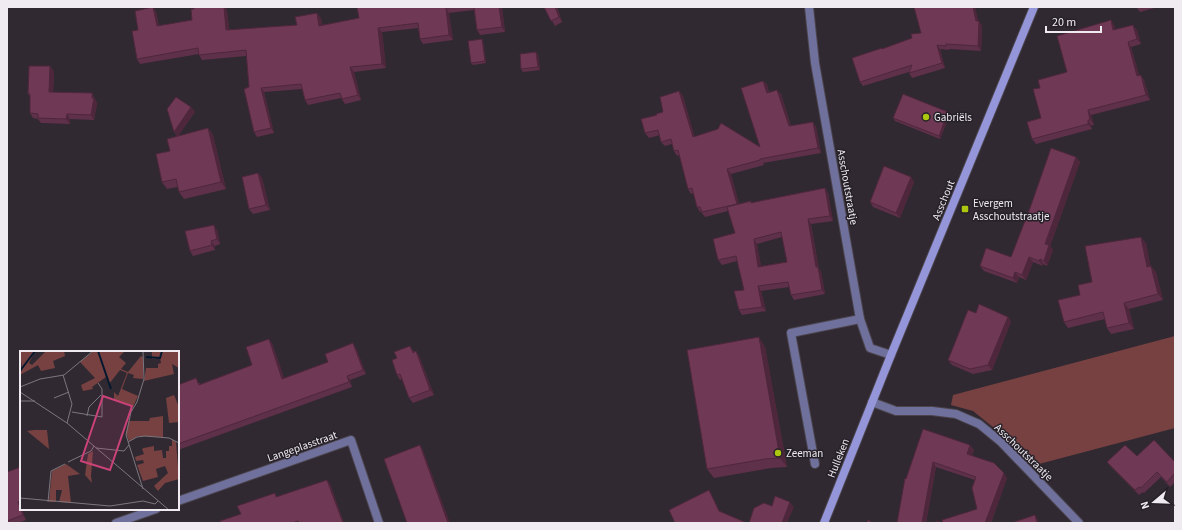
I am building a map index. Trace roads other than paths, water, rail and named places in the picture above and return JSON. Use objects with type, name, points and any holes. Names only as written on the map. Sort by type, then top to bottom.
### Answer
[{"type":"main road","name":"Asschout","points":[[872,402],[1034,7]]},
{"type":"main road","name":"Hulleken","points":[[824,523],[872,402]]},
{"type":"street","name":"Asschoutstraatje","points":[[809,7],[815,63],[860,319],[870,348],[891,355]]},
{"type":"street","points":[[815,464],[790,333],[860,319]]},
{"type":"street","name":"Asschoutstraatje","points":[[872,402],[896,411],[932,411],[956,414],[979,424],[1001,442],[1080,523]]},
{"type":"street","name":"Langeplasstraat","points":[[179,501],[351,440],[379,523]]},
{"type":"street","points":[[116,523],[153,510]]},
{"type":"place","name":"Gabriëls","points":[[926,117]]},
{"type":"place","name":"Evergem Asschoutstraatje","points":[[965,209]]},
{"type":"place","name":"Zeeman","points":[[778,453]]}]
